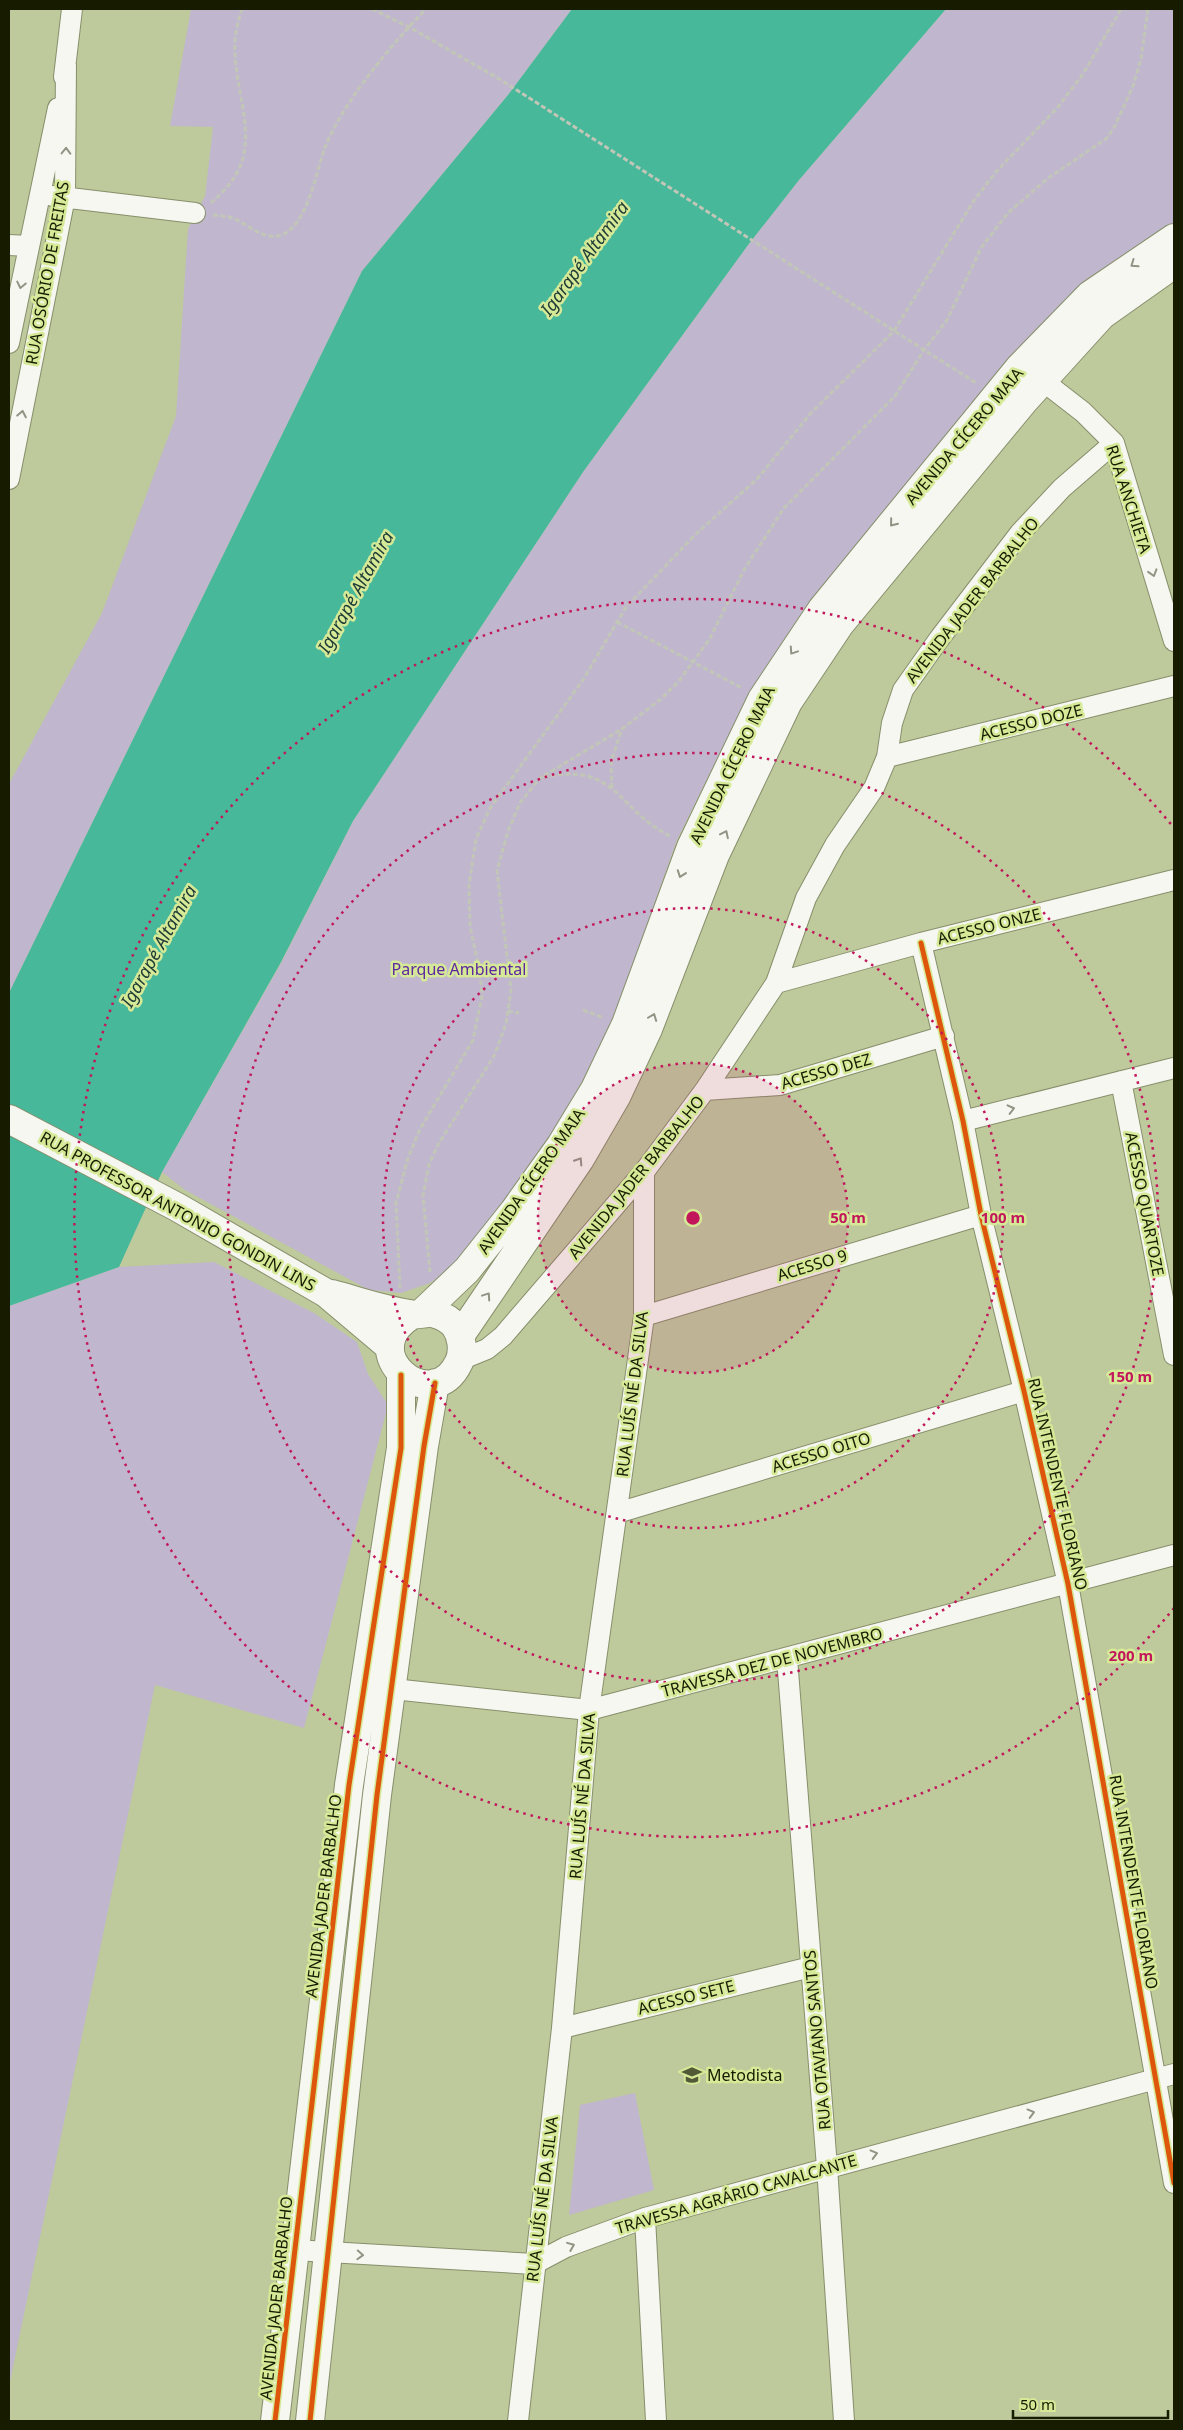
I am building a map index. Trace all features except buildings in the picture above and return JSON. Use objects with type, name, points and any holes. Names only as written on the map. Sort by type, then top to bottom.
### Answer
[{"type":"main road","name":"AVENIDA CÍCERO MAIA","points":[[460,1348],[580,1159],[616,1097],[648,1030],[715,855],[788,702],[840,624],[1090,295],[1174,238]]},
{"type":"main road","name":"AVENIDA CÍCERO MAIA","points":[[412,1307],[467,1270],[508,1218],[561,1145],[595,1089],[626,1024],[691,847],[762,699],[822,609],[1031,374],[1102,315],[1174,264]]},
{"type":"main road","name":"RUA PROFESSOR ANTONIO GONDIN LINS","points":[[9,1119],[177,1207],[326,1293],[390,1347]]},
{"type":"main road","points":[[326,1293],[412,1307],[445,1318],[454,1326],[460,1348],[446,1378],[435,1383],[423,1384],[411,1381],[401,1375],[395,1367],[390,1347],[396,1328],[412,1307]]},
{"type":"main road","name":"AVENIDA JADER BARBALHO","points":[[275,2421],[349,1785],[401,1448],[401,1375]]},
{"type":"main road","points":[[310,2421],[377,1795],[393,1689],[424,1446],[435,1383]]},
{"type":"street","name":"RUA OSÓRIO DE FREITAS","points":[[9,479],[64,197],[66,66],[72,9]]},
{"type":"street","name":"RUA OSÓRIO DE FREITAS","points":[[9,343],[66,66]]},
{"type":"street","points":[[40,195],[196,214]]},
{"type":"street","points":[[9,245],[29,246]]},
{"type":"street","name":"RUA ANCHIETA","points":[[1031,374],[1084,412],[1114,443],[1174,641]]},
{"type":"street","name":"AVENIDA JADER BARBALHO","points":[[460,1348],[487,1349],[503,1336],[644,1172],[706,1090],[776,983],[806,898],[835,845],[874,788],[888,757],[892,723],[903,690],[933,646],[1020,533],[1062,488],[1114,443]]},
{"type":"street","name":"ACESSO DOZE","points":[[888,757],[1174,686]]},
{"type":"street","name":"ACESSO ONZE","points":[[776,983],[921,943],[1174,880]]},
{"type":"street","name":"RUA INTENDENTE FLORIANO","points":[[921,943],[964,1121],[981,1215],[1068,1584],[1165,2077],[1174,2184]]},
{"type":"street","name":"ACESSO DEZ","points":[[706,1090],[780,1085],[944,1036]]},
{"type":"street","points":[[964,1121],[1174,1068]]},
{"type":"street","name":"ACESSO QUARTOZE","points":[[1121,1081],[1174,1355]]},
{"type":"street","name":"RUA LUÍS NÉ DA SILVA","points":[[518,2421],[534,2264],[562,2028],[589,1710],[644,1316],[644,1172]]},
{"type":"street","name":"ACESSO 9","points":[[644,1316],[981,1215]]},
{"type":"street","name":"ACESSO OITO","points":[[617,1513],[1024,1391]]},
{"type":"street","name":"TRAVESSA DEZ DE NOVEMBRO","points":[[363,1692],[393,1689],[589,1710],[1174,1555]]},
{"type":"street","name":"RUA OTAVIANO SANTOS","points":[[787,1658],[827,2167],[839,2420]]},
{"type":"street","name":"ACESSO SETE","points":[[562,2028],[810,1967]]},
{"type":"street","name":"TRAVESSA AGRÁRIO CAVALCANTE","points":[[534,2264],[566,2247],[645,2218],[827,2167],[1165,2077]]},
{"type":"street","points":[[645,2218],[656,2421]]},
{"type":"street","points":[[294,2250],[534,2264]]},
{"type":"path","points":[[196,214],[229,184],[239,170],[244,148],[235,55],[236,28],[242,9]]},
{"type":"path","points":[[372,9],[409,27],[501,80],[979,385]]},
{"type":"path","points":[[196,214],[235,218],[249,228],[263,234],[276,236],[287,232],[305,210],[330,136],[349,102],[409,27],[426,9]]},
{"type":"path","points":[[412,1307],[396,1203],[408,1158],[420,1129],[473,1040],[482,996],[480,973],[470,926],[468,885],[476,840],[490,808],[583,680],[626,607],[660,569],[757,479],[811,412],[894,331],[973,202],[995,173],[1058,107],[1083,74],[1121,9]]},
{"type":"path","points":[[430,1275],[423,1196],[429,1164],[439,1143],[494,1056],[508,1011],[511,990],[497,871],[508,832],[520,803],[540,778],[622,729],[661,700],[693,662],[708,640],[745,568],[784,508],[895,396],[924,350],[947,320],[981,248],[1008,213],[1047,179],[1108,138],[1132,86],[1141,59],[1148,9]]},
{"type":"path","points":[[617,622],[762,699]]},
{"type":"path","points":[[612,788],[611,762],[622,729]]},
{"type":"path","points":[[540,778],[565,773],[581,774],[599,780],[612,788],[660,831],[691,847]]},
{"type":"path","points":[[508,1011],[519,1013]]},
{"type":"green space","points":[[191,9],[572,9],[508,95],[362,271],[9,993],[9,784],[102,613],[176,416],[188,229],[205,196],[213,127],[170,126]]},
{"type":"green space","name":"Parque Ambiental","points":[[946,9],[1174,9],[1174,224],[1157,233],[1088,279],[1017,350],[987,390],[811,599],[750,692],[677,840],[613,1021],[553,1138],[461,1262],[430,1283],[401,1293],[369,1290],[185,1190],[162,1172],[280,965],[353,821],[583,472],[748,245],[799,180]]},
{"type":"green space","points":[[214,1262],[314,1313],[357,1342],[368,1374],[388,1405],[304,1728],[155,1685],[9,2386],[9,1306],[119,1267]]},
{"type":"green space","points":[[635,2093],[654,2190],[569,2215],[580,2105]]},
{"type":"water","name":"Igarapé Altamira","points":[[572,9],[946,9],[799,180],[748,245],[583,472],[353,821],[280,964],[162,1172],[119,1267],[9,1306],[9,993],[362,271],[508,95]]},
{"type":"cycle path","points":[[921,943],[963,1121],[981,1215],[1068,1584],[1174,2183]]},
{"type":"cycle path","points":[[275,2421],[349,1785],[401,1448],[401,1375]]},
{"type":"cycle path","points":[[310,2421],[377,1795],[424,1446],[435,1383]]},
{"type":"place","name":"Metodista","points":[[692,2075]]}]
